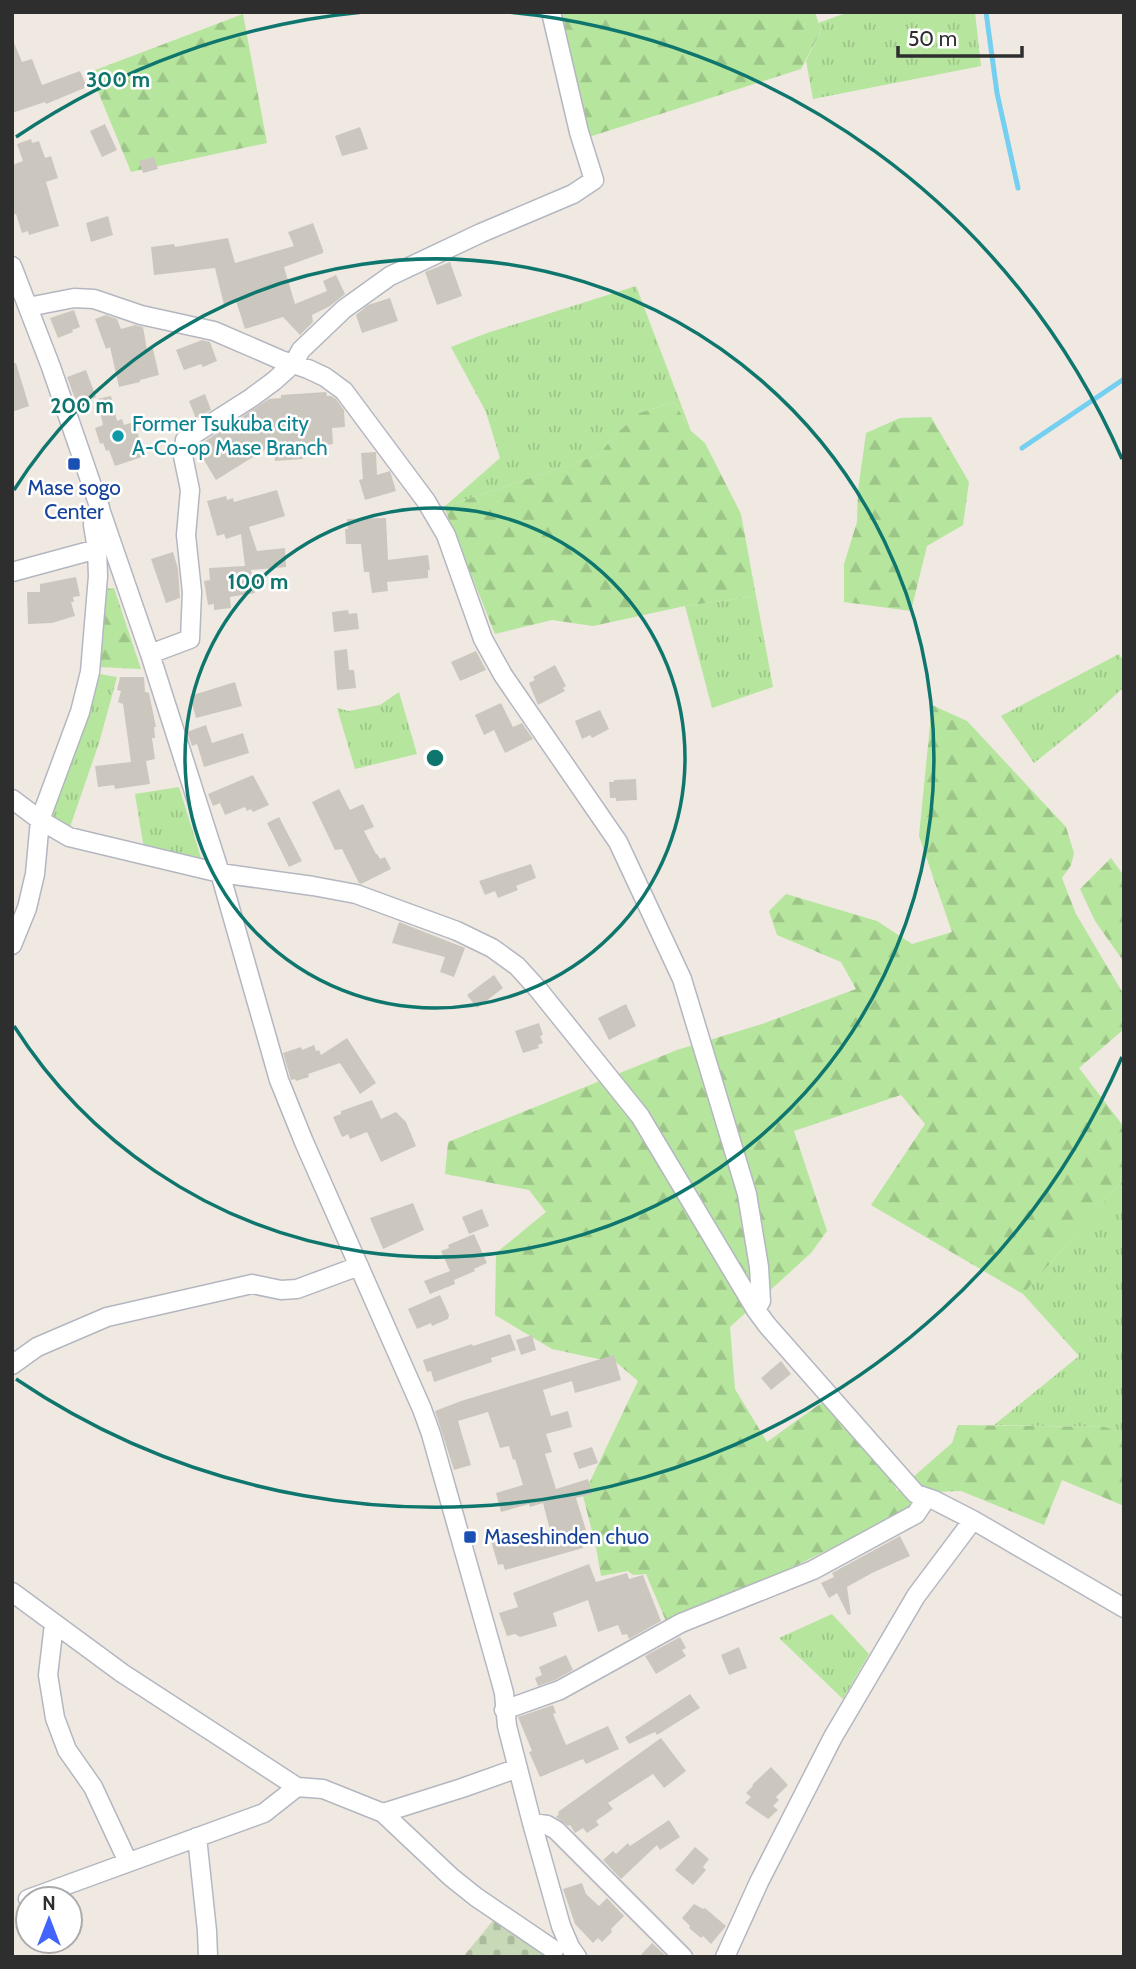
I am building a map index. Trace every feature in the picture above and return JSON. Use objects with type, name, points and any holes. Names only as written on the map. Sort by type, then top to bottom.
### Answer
[{"type":"street","points":[[150,654],[190,639],[192,592],[186,535],[190,490],[183,456],[185,440],[251,398],[293,363],[301,350],[344,309],[390,276],[573,194],[594,180],[579,132],[551,12]]},
{"type":"street","points":[[12,266],[100,507],[150,654],[220,873],[279,1080],[431,1434],[504,1693],[504,1710],[518,1768],[561,1926],[563,1953]]},
{"type":"street","points":[[28,307],[74,298],[94,299],[141,314],[214,331],[325,377],[344,391],[426,501],[446,535],[483,639],[503,675],[618,842],[682,979],[747,1194],[761,1301],[756,1310]]},
{"type":"street","points":[[12,945],[27,908],[35,874],[40,820],[80,712],[90,673],[97,576],[93,524],[94,514],[100,507]]},
{"type":"street","points":[[12,572],[97,549]]},
{"type":"street","points":[[12,799],[40,820],[78,840],[220,873],[356,894],[477,939],[517,966],[639,1116],[767,1325],[916,1494],[973,1520],[1124,1608]]},
{"type":"street","points":[[12,1365],[37,1346],[107,1317],[252,1284],[281,1290],[297,1289],[359,1266]]},
{"type":"street","points":[[504,1710],[560,1690],[681,1623],[813,1570],[916,1514],[926,1499]]},
{"type":"street","points":[[725,1957],[759,1882],[832,1737],[916,1596],[973,1520]]},
{"type":"street","points":[[12,1592],[133,1681],[297,1787],[323,1789],[383,1812],[451,1877],[476,1897],[563,1953]]},
{"type":"street","points":[[54,1624],[48,1675],[55,1718],[67,1751],[93,1787],[128,1861]]},
{"type":"street","points":[[383,1812],[518,1768]]},
{"type":"street","points":[[65,1885],[264,1813],[297,1787]]},
{"type":"street","points":[[532,1823],[547,1825],[556,1830],[684,1957]]},
{"type":"street","points":[[197,1837],[208,1957]]},
{"type":"green space","points":[[559,12],[815,12],[821,31],[801,69],[589,137]]},
{"type":"green space","points":[[849,12],[975,12],[981,66],[813,99],[806,61],[821,31],[818,23]]},
{"type":"green space","points":[[243,14],[267,143],[131,172],[90,72]]},
{"type":"green space","points":[[636,286],[691,431],[674,402],[639,413],[613,437],[599,455],[444,507],[500,458],[486,412],[451,347]]},
{"type":"green space","points":[[674,402],[691,431],[705,443],[741,514],[756,596],[685,606],[593,626],[552,620],[495,634],[444,507],[599,455],[613,437],[639,413]]},
{"type":"green space","points":[[931,417],[969,482],[963,525],[927,546],[911,611],[844,602],[844,564],[857,522],[858,491],[866,433],[900,418]]},
{"type":"green space","points":[[114,588],[141,669],[97,667],[105,589]]},
{"type":"green space","points":[[756,596],[773,687],[712,708],[685,606]]},
{"type":"green space","points":[[1119,654],[1124,663],[1124,687],[1034,763],[1001,716]]},
{"type":"green space","points":[[99,674],[117,677],[99,743],[69,830],[50,818],[81,737]]},
{"type":"green space","points":[[399,692],[417,754],[355,769],[337,708],[349,711],[380,705]]},
{"type":"green space","points":[[932,705],[967,721],[1066,827],[1074,853],[1071,865],[1062,878],[1076,914],[1124,995],[1124,1029],[1079,1068],[1124,1127],[1124,1179],[1023,1294],[871,1205],[925,1124],[901,1095],[794,1131],[827,1231],[811,1253],[730,1327],[735,1389],[767,1442],[824,1401],[892,1479],[897,1491],[952,1443],[958,1425],[1105,1427],[1124,1435],[1124,1506],[1062,1480],[1044,1525],[961,1491],[933,1492],[912,1509],[752,1590],[679,1619],[666,1621],[646,1574],[633,1575],[628,1571],[601,1576],[583,1496],[638,1381],[617,1363],[552,1349],[495,1315],[496,1253],[546,1212],[529,1190],[445,1174],[448,1142],[677,1050],[762,1024],[856,989],[841,962],[777,935],[769,911],[786,894],[877,921],[912,944],[952,932],[919,836]]},
{"type":"green space","points":[[179,787],[202,861],[144,849],[135,794]]},
{"type":"green space","points":[[1111,858],[1124,876],[1124,962],[1095,921],[1080,889]]},
{"type":"green space","points":[[1124,1179],[1124,1435],[1104,1427],[994,1425],[1079,1356],[1023,1294]]},
{"type":"green space","points":[[832,1614],[869,1654],[843,1699],[779,1638]]},
{"type":"green space","points":[[496,1917],[542,1949],[545,1957],[463,1957]]},
{"type":"building","points":[[12,38],[22,62],[32,59],[42,85],[80,71],[87,87],[46,104],[45,102],[12,113]]},
{"type":"building","points":[[105,124],[117,150],[102,157],[90,131]]},
{"type":"building","points":[[360,127],[368,149],[342,156],[335,136]]},
{"type":"building","points":[[31,139],[32,143],[39,141],[45,158],[51,156],[58,178],[46,182],[59,226],[29,235],[28,231],[22,233],[16,214],[12,215],[12,165],[23,161],[17,144]]},
{"type":"building","points":[[154,157],[158,169],[143,173],[139,161]]},
{"type":"building","points":[[108,216],[113,235],[91,242],[86,223]]},
{"type":"building","points":[[313,223],[323,253],[284,267],[295,304],[327,291],[323,281],[336,275],[345,294],[312,315],[313,322],[300,335],[283,317],[245,329],[236,301],[224,305],[215,268],[154,275],[151,247],[174,244],[175,247],[228,238],[235,263],[294,246],[288,232]]},
{"type":"building","points":[[450,262],[462,296],[437,305],[425,272]]},
{"type":"building","points":[[390,298],[398,321],[362,333],[356,315],[368,305]]},
{"type":"building","points":[[74,310],[80,327],[58,338],[50,318]]},
{"type":"building","points":[[106,315],[117,319],[121,329],[135,325],[143,327],[147,350],[153,349],[159,375],[119,387],[110,347],[106,349],[95,319]]},
{"type":"building","points":[[202,340],[210,342],[217,361],[203,367],[201,364],[184,370],[176,350]]},
{"type":"building","points":[[12,363],[16,363],[29,406],[12,412]]},
{"type":"building","points":[[86,370],[96,397],[77,404],[67,377]]},
{"type":"building","points":[[326,392],[327,396],[336,399],[344,410],[345,427],[332,428],[333,444],[302,447],[303,459],[275,461],[274,444],[216,480],[196,447],[269,399],[281,398],[281,395]]},
{"type":"building","points":[[205,394],[211,410],[196,419],[189,401]]},
{"type":"building","name":"Former Tsukuba city A-Co-op Mase Branch","points":[[111,396],[117,421],[122,419],[124,425],[134,422],[145,456],[115,466],[109,450],[106,451],[103,443],[100,444],[95,428],[103,425],[97,399]]},
{"type":"building","points":[[376,452],[377,475],[390,471],[396,491],[365,500],[359,480],[363,479],[361,453]]},
{"type":"building","points":[[277,490],[285,516],[249,527],[257,551],[285,548],[286,567],[251,570],[255,593],[230,597],[231,608],[214,610],[214,604],[208,605],[204,581],[210,580],[209,568],[245,566],[241,534],[226,539],[224,534],[217,536],[207,501],[226,496],[227,500],[233,498],[234,502]]},
{"type":"building","points":[[386,518],[388,560],[428,555],[430,570],[428,578],[387,582],[388,591],[372,593],[369,572],[364,572],[361,544],[346,544],[345,529],[348,529],[347,519]]},
{"type":"building","points":[[173,552],[178,569],[180,598],[166,603],[151,559]]},
{"type":"building","points":[[76,577],[80,596],[73,597],[74,602],[71,602],[75,616],[52,623],[28,624],[27,592],[40,592],[40,584]]},
{"type":"building","points":[[348,610],[349,614],[357,613],[359,629],[334,632],[332,612]]},
{"type":"building","points":[[347,649],[349,670],[354,670],[356,688],[337,690],[334,651]]},
{"type":"building","points":[[476,651],[486,670],[460,681],[451,662]]},
{"type":"building","points":[[555,665],[566,686],[563,688],[565,691],[538,705],[529,683],[535,680],[533,677]]},
{"type":"building","points":[[120,677],[144,677],[145,692],[149,693],[156,727],[155,738],[152,738],[155,759],[146,761],[150,784],[115,789],[114,785],[98,787],[95,766],[131,762],[123,704],[118,702],[121,691],[117,690]]},
{"type":"building","points":[[235,682],[242,706],[196,718],[190,696]]},
{"type":"building","points":[[501,703],[513,727],[522,723],[533,739],[505,753],[494,730],[484,735],[475,715]]},
{"type":"building","points":[[600,710],[609,729],[592,738],[590,735],[582,739],[575,721]]},
{"type":"building","points":[[206,725],[212,743],[243,733],[249,753],[204,767],[197,744],[192,746],[187,732]]},
{"type":"building","points":[[253,775],[269,805],[253,812],[251,809],[247,811],[245,807],[225,815],[220,803],[213,806],[208,794]]},
{"type":"building","points":[[636,779],[637,800],[616,801],[616,798],[610,798],[609,782]]},
{"type":"building","points":[[339,789],[350,810],[363,804],[374,827],[364,831],[376,854],[380,859],[385,857],[391,869],[361,884],[342,849],[335,850],[312,802]]},
{"type":"building","points":[[279,817],[302,861],[289,867],[267,823]]},
{"type":"building","points":[[531,864],[536,878],[516,886],[518,890],[498,898],[495,891],[485,895],[479,881]]},
{"type":"building","points":[[399,922],[465,948],[454,977],[440,972],[445,957],[392,943]]},
{"type":"building","points":[[494,975],[503,988],[477,1008],[467,995]]},
{"type":"building","points":[[626,1004],[636,1026],[609,1040],[598,1018]]},
{"type":"building","points":[[539,1023],[543,1043],[538,1045],[539,1048],[523,1053],[515,1031]]},
{"type":"building","points":[[347,1038],[376,1083],[360,1094],[340,1063],[308,1074],[309,1077],[291,1080],[283,1053],[314,1045],[321,1055]]},
{"type":"building","points":[[372,1100],[381,1119],[396,1112],[406,1122],[416,1146],[381,1162],[367,1132],[350,1139],[348,1134],[343,1137],[341,1135],[333,1117],[341,1114],[341,1111]]},
{"type":"building","points":[[413,1203],[424,1230],[383,1249],[370,1218]]},
{"type":"building","points":[[482,1209],[489,1226],[469,1234],[462,1217]]},
{"type":"building","points":[[474,1234],[487,1263],[454,1280],[455,1284],[430,1294],[424,1281],[450,1271],[441,1251],[449,1248],[448,1245]]},
{"type":"building","points":[[440,1295],[449,1315],[448,1319],[417,1329],[408,1309]]},
{"type":"building","points":[[510,1334],[516,1350],[491,1358],[492,1362],[434,1382],[431,1371],[427,1372],[423,1360]]},
{"type":"building","points":[[532,1335],[536,1350],[521,1355],[516,1340]]},
{"type":"building","points":[[614,1355],[621,1380],[575,1393],[572,1381],[543,1390],[551,1416],[568,1411],[572,1427],[546,1434],[552,1452],[545,1454],[556,1489],[588,1479],[592,1494],[576,1498],[586,1530],[577,1532],[583,1548],[505,1570],[503,1564],[498,1565],[489,1534],[503,1530],[505,1537],[509,1536],[511,1541],[550,1530],[543,1503],[501,1512],[496,1493],[523,1485],[509,1446],[500,1448],[488,1412],[458,1421],[471,1465],[454,1470],[435,1411]]},
{"type":"building","points":[[781,1361],[791,1374],[771,1390],[761,1378]]},
{"type":"building","points":[[592,1447],[598,1463],[579,1469],[573,1453]]},
{"type":"building","points":[[900,1536],[910,1556],[847,1587],[851,1614],[848,1615],[837,1593],[829,1598],[821,1583],[834,1577],[832,1573]]},
{"type":"building","points":[[589,1564],[596,1582],[627,1573],[629,1579],[643,1575],[661,1621],[629,1639],[627,1634],[622,1635],[618,1625],[598,1632],[588,1600],[553,1613],[557,1626],[520,1637],[515,1634],[507,1636],[499,1613],[518,1607],[513,1593]]},
{"type":"building","points":[[680,1637],[686,1648],[682,1650],[686,1656],[656,1674],[645,1656]]},
{"type":"building","points":[[739,1647],[747,1668],[729,1675],[721,1655]]},
{"type":"building","points":[[566,1655],[573,1670],[538,1686],[535,1678],[542,1675],[539,1667]]},
{"type":"building","points":[[690,1694],[700,1708],[657,1735],[655,1732],[629,1744],[625,1737]]},
{"type":"building","points":[[553,1705],[556,1713],[553,1714],[566,1745],[608,1726],[619,1749],[586,1764],[583,1759],[540,1777],[518,1717]]},
{"type":"building","points":[[661,1738],[686,1771],[664,1788],[653,1774],[608,1803],[613,1809],[596,1821],[599,1825],[587,1833],[583,1828],[575,1833],[570,1825],[556,1817],[558,1812]]},
{"type":"building","points":[[771,1767],[788,1785],[776,1797],[779,1800],[773,1806],[778,1810],[768,1819],[745,1803],[751,1797],[746,1793]]},
{"type":"building","points":[[669,1820],[680,1837],[660,1850],[657,1845],[621,1879],[603,1860],[613,1851],[616,1854],[628,1843],[630,1846]]},
{"type":"building","points":[[695,1847],[709,1859],[703,1867],[706,1870],[693,1885],[675,1870]]},
{"type":"building","points":[[582,1883],[586,1894],[599,1906],[607,1898],[624,1916],[602,1942],[598,1938],[593,1943],[575,1924],[563,1889]]},
{"type":"building","points":[[694,1904],[705,1908],[726,1926],[711,1944],[689,1928],[682,1918]]},
{"type":"building","points":[[652,1943],[667,1957],[639,1957]]},
{"type":"waterway","points":[[986,12],[997,93],[1018,188]]},
{"type":"waterway","points":[[1022,448],[1124,379]]},
{"type":"place","name":"Former Tsukuba city A-Co-op Mase Branch","points":[[118,436]]},
{"type":"place","name":"Mase sogo Center","points":[[74,464]]},
{"type":"place","name":"Maseshinden chuo","points":[[470,1537]]}]
